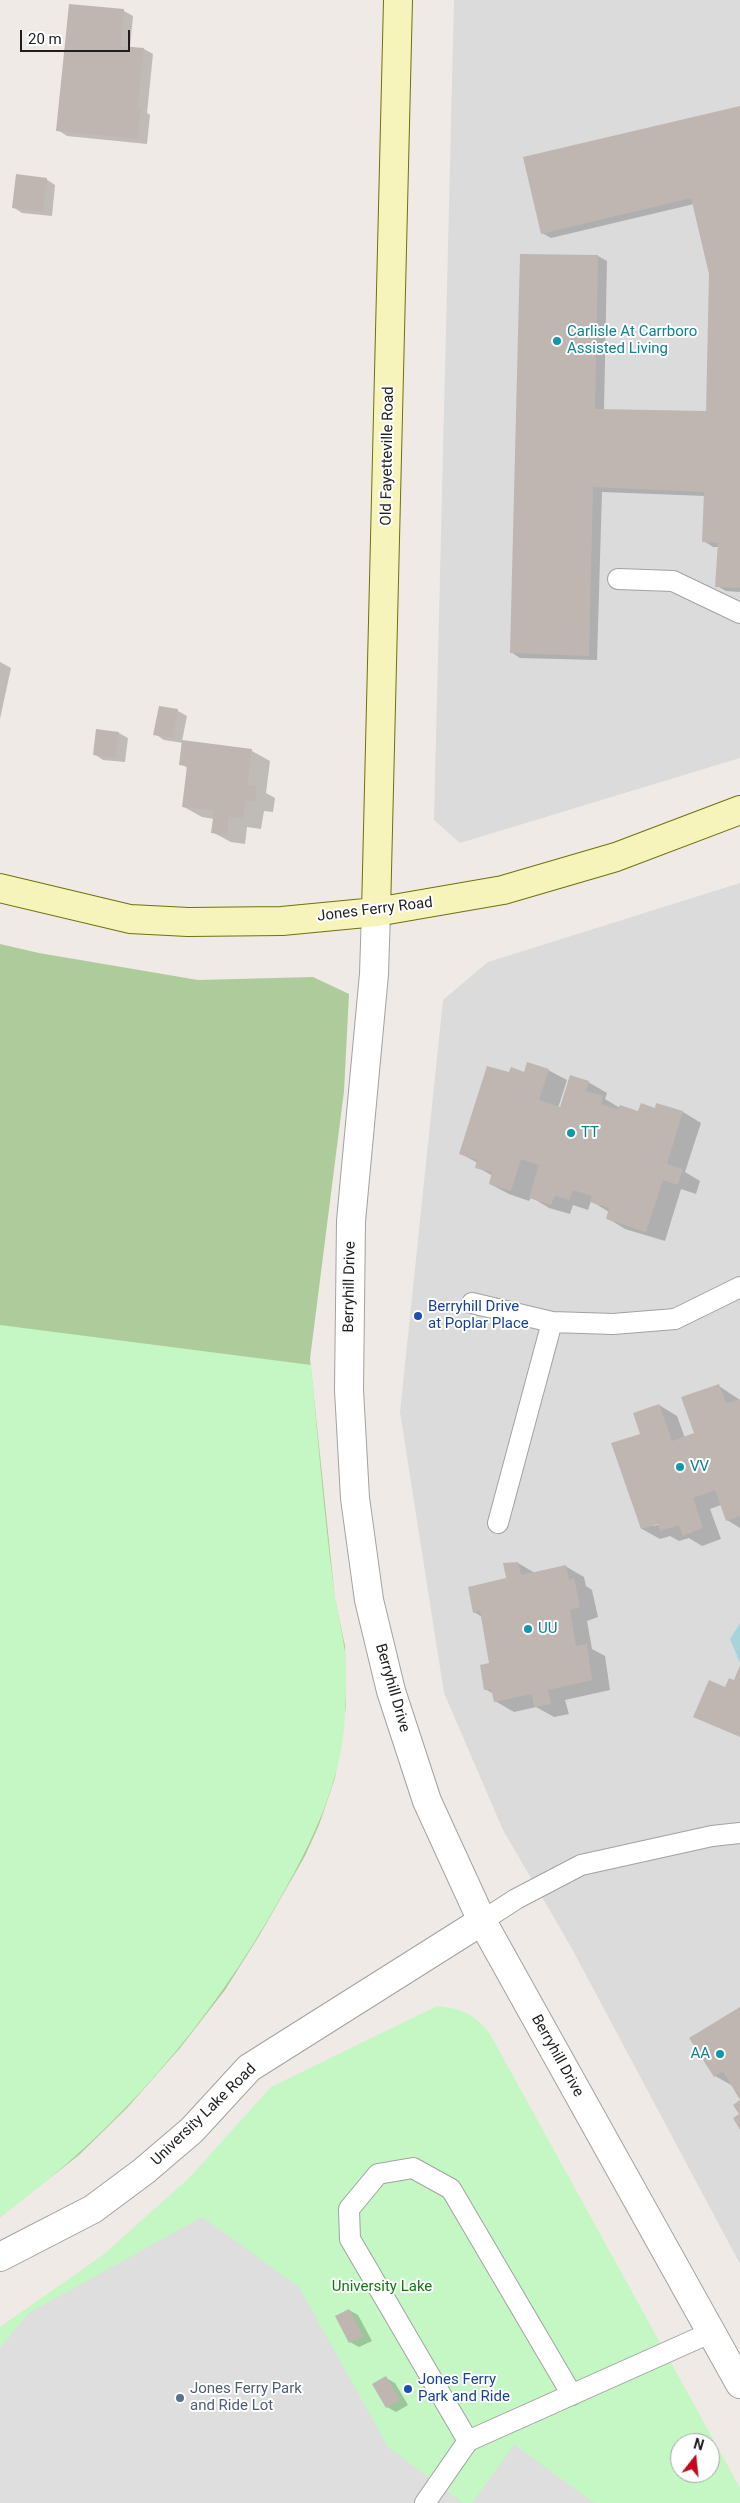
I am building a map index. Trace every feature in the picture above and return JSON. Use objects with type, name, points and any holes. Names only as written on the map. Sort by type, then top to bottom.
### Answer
[{"type":"street","name":"Old Fayetteville Road","points":[[376,912],[398,0]]},
{"type":"street","name":"Jones Ferry Road","points":[[0,888],[130,919],[188,922],[282,921],[376,912],[512,887],[616,857],[740,810]]},
{"type":"street","name":"Berryhill Drive","points":[[376,912],[374,974],[351,1221],[349,1390],[355,1498],[369,1600],[390,1691],[427,1801],[482,1921],[740,2384]]},
{"type":"street","name":"University Lake Road","points":[[0,2257],[93,2209],[144,2171],[192,2130],[250,2068],[482,1921]]},
{"type":"lane","points":[[618,579],[673,581],[740,613]]},
{"type":"lane","points":[[472,1303],[552,1322],[613,1324],[675,1319],[740,1287]]},
{"type":"lane","points":[[498,1523],[552,1322]]},
{"type":"lane","points":[[482,1921],[516,1899],[582,1865],[712,1836],[740,1833]]},
{"type":"lane","points":[[468,2441],[350,2239],[349,2209],[378,2174],[413,2168],[451,2189],[572,2395]]},
{"type":"lane","points":[[425,2503],[468,2441],[712,2332]]},
{"type":"shaded area","points":[[454,0],[740,0],[740,758],[460,843],[434,820]]},
{"type":"shaded area","points":[[740,883],[740,2264],[571,1947],[503,1830],[444,1693],[400,1412],[443,1000],[488,962]]},
{"type":"shaded area","name":"Jones Ferry Park and Ride Lot","points":[[202,2217],[299,2287],[388,2447],[463,2503],[0,2503],[0,2348],[29,2313]]},
{"type":"shaded area","points":[[515,2445],[594,2503],[472,2503]]},
{"type":"green space","points":[[0,944],[39,953],[198,980],[313,977],[349,994],[344,1091],[310,1359],[335,1599],[345,1646],[346,1706],[335,1778],[319,1825],[305,1856],[259,1936],[225,1990],[180,2048],[127,2108],[79,2155],[0,2217]]},
{"type":"green space","points":[[0,1325],[311,1365],[327,1533],[345,1652],[346,1676],[343,1740],[332,1786],[315,1831],[304,1853],[254,1942],[225,1987],[159,2072],[84,2148],[43,2184],[0,2217]]},
{"type":"green space","name":"University Lake","points":[[437,2006],[461,2011],[473,2017],[490,2034],[710,2433],[670,2433],[670,2483],[720,2483],[720,2452],[740,2488],[740,2503],[0,2503],[0,2327],[103,2255],[190,2177],[271,2087]]},
{"type":"water","points":[[740,1623],[740,1663],[730,1639]]},
{"type":"building","points":[[69,4],[124,9],[121,46],[144,48],[138,108],[141,108],[138,139],[56,131]]},
{"type":"building","name":"Carlisle At Carrboro Assisted Living","points":[[740,106],[740,588],[715,587],[718,543],[702,542],[704,492],[593,487],[589,656],[510,653],[520,254],[598,255],[595,409],[706,411],[709,274],[691,198],[541,234],[523,157]]},
{"type":"building","points":[[16,174],[47,178],[43,212],[12,208]]},
{"type":"building","points":[[159,706],[178,709],[173,738],[153,735]]},
{"type":"building","points":[[96,729],[119,732],[116,758],[93,755]]},
{"type":"building","points":[[182,740],[252,749],[248,785],[257,786],[255,802],[246,801],[243,819],[229,817],[227,835],[211,833],[214,811],[182,807],[187,766],[179,765]]},
{"type":"building","name":"TT","points":[[527,1062],[549,1069],[539,1100],[560,1107],[570,1075],[589,1081],[586,1091],[603,1096],[601,1104],[616,1109],[620,1105],[638,1111],[641,1103],[655,1108],[656,1103],[683,1111],[667,1164],[683,1169],[678,1185],[663,1180],[646,1232],[606,1219],[609,1208],[590,1202],[592,1196],[573,1190],[569,1200],[555,1196],[551,1205],[529,1198],[539,1165],[521,1159],[511,1191],[489,1184],[492,1172],[475,1168],[477,1160],[459,1154],[487,1066],[509,1072],[511,1067],[524,1072]]},
{"type":"building","name":"VV","points":[[719,1384],[726,1403],[740,1399],[740,1516],[726,1521],[715,1490],[693,1498],[703,1528],[683,1536],[679,1525],[660,1531],[658,1524],[641,1529],[611,1443],[640,1434],[633,1413],[659,1404],[672,1441],[694,1433],[681,1397]]},
{"type":"building","name":"UU","points":[[518,1562],[521,1575],[566,1565],[569,1580],[574,1578],[580,1607],[570,1610],[576,1646],[587,1644],[592,1680],[548,1690],[551,1704],[534,1707],[532,1694],[494,1702],[491,1689],[484,1690],[480,1665],[489,1663],[480,1611],[473,1613],[468,1587],[506,1578],[503,1563]]},
{"type":"building","points":[[740,1665],[740,1737],[693,1717],[709,1680],[725,1687],[729,1678],[734,1680]]},
{"type":"building","name":"AA","points":[[740,2007],[740,2100],[723,2071],[714,2077],[689,2038]]},
{"type":"building","points":[[740,2100],[740,2130],[733,2118],[739,2114],[733,2105]]},
{"type":"building","points":[[349,2309],[363,2336],[349,2343],[335,2316]]},
{"type":"building","points":[[386,2376],[400,2400],[386,2408],[372,2384]]},
{"type":"place","name":"Carlisle At Carrboro Assisted Living","points":[[557,341]]},
{"type":"place","name":"TT","points":[[571,1133]]},
{"type":"place","name":"Berryhill Drive at Poplar Place","points":[[418,1316]]},
{"type":"place","name":"VV","points":[[680,1467]]},
{"type":"place","name":"UU","points":[[528,1629]]},
{"type":"place","name":"AA","points":[[720,2054]]},
{"type":"place","name":"Jones Ferry Park and Ride","points":[[408,2389]]},
{"type":"place","name":"Jones Ferry Park and Ride Lot","points":[[180,2398]]}]
